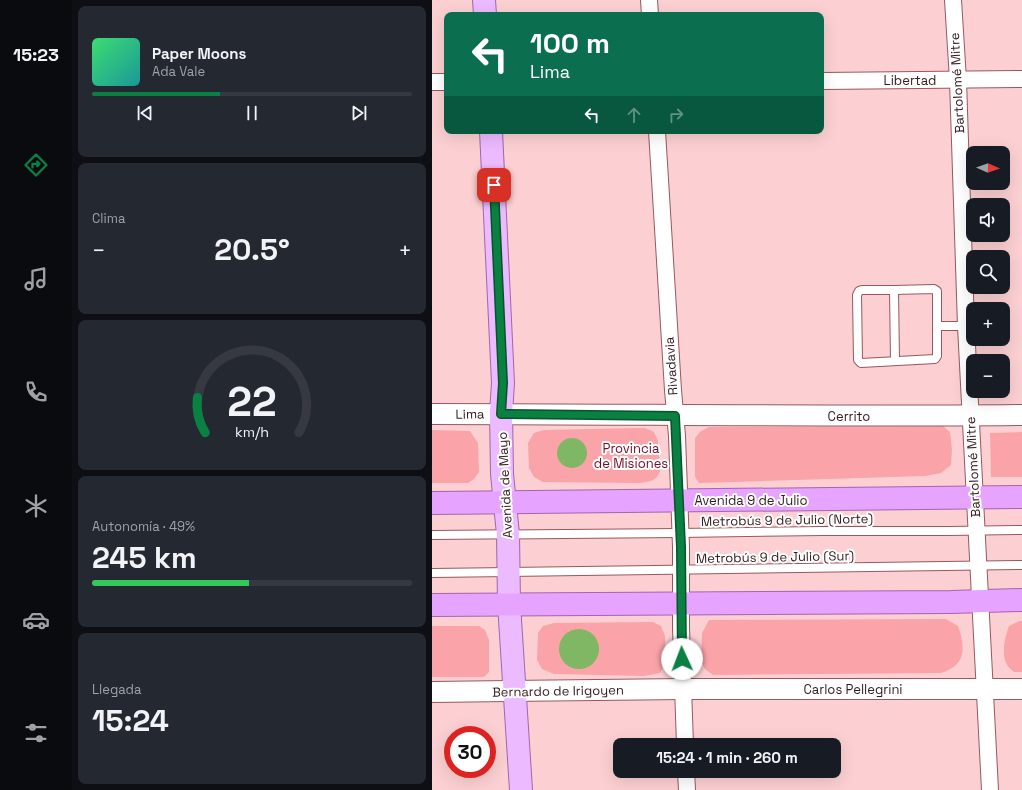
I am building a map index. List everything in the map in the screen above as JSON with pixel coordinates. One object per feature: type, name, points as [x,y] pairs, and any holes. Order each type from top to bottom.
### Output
[{"type":"highway","name":"Avenida 9 de Julio","points":[[432,503],[505,501],[679,501],[1022,497]]},
{"type":"highway","points":[[432,605],[1022,600]]},
{"type":"main road","points":[[484,0],[485,12]]},
{"type":"main road","name":"Avenida de Mayo","points":[[491,134],[503,383],[501,414],[502,474],[508,534],[509,604],[521,790]]},
{"type":"street","points":[[649,0],[650,12]]},
{"type":"street","name":"Bartolomé Mitre","points":[[953,0],[958,80],[966,326]]},
{"type":"street","name":"Libertad","points":[[824,81],[1022,79]]},
{"type":"street","points":[[432,82],[444,82]]},
{"type":"street","name":"Rivadavia","points":[[657,134],[679,501],[685,738]]},
{"type":"street","name":"Bartolomé Mitre","points":[[967,346],[979,565],[982,664],[985,689],[990,790]]},
{"type":"street","name":"Lima","points":[[432,414],[675,416]]},
{"type":"street","name":"Cerrito","points":[[675,416],[1022,415]]},
{"type":"street","name":"Carlos Pellegrini","points":[[684,689],[1022,689]]},
{"type":"street","name":"Bernardo de Irigoyen","points":[[432,692],[684,689]]},
{"type":"street","points":[[686,778],[687,790]]},
{"type":"lane","points":[[934,289],[937,291],[937,356],[935,359],[861,363],[858,360],[857,295],[859,291],[894,290],[934,289]]},
{"type":"lane","points":[[894,290],[895,361]]},
{"type":"lane","points":[[937,326],[966,326]]},
{"type":"lane","name":"Metrobús 9 de Julio (Norte)","points":[[432,535],[823,531],[948,532],[977,530],[1022,530]]},
{"type":"lane","name":"Metrobús 9 de Julio (Sur)","points":[[432,573],[1022,565]]},
{"type":"green space","points":[[943,426],[950,432],[952,449],[951,465],[941,473],[925,476],[699,483],[695,477],[695,438],[701,431],[709,427]]},
{"type":"green space","name":"Provincia de Misiones","points":[[645,428],[654,432],[658,441],[660,472],[656,478],[651,481],[640,483],[543,482],[534,477],[529,468],[528,443],[534,433],[544,430]]},
{"type":"green space","points":[[432,430],[470,431],[478,443],[479,472],[474,479],[468,483],[432,483]]},
{"type":"green space","points":[[1022,432],[1022,477],[991,477],[990,433]]},
{"type":"green space","points":[[946,619],[958,626],[961,634],[963,649],[962,655],[955,666],[940,673],[713,675],[705,669],[701,662],[702,633],[709,620]]},
{"type":"green space","points":[[1022,621],[1022,672],[1014,672],[1005,661],[1004,646],[1009,626]]},
{"type":"green space","points":[[653,622],[661,626],[665,636],[666,663],[660,673],[644,676],[554,674],[542,669],[537,660],[538,633],[543,626],[554,623]]},
{"type":"green space","points":[[432,626],[479,626],[485,630],[489,640],[489,672],[484,677],[432,677]]},
{"type":"shaded area","points":[[572,438],[583,442],[587,453],[583,464],[572,468],[561,464],[557,453],[561,442]]},
{"type":"shaded area","points":[[579,629],[593,635],[599,649],[593,663],[579,669],[565,663],[559,649],[565,635]]},
{"type":"route","points":[[494,185],[503,383],[501,414],[675,416],[681,547],[682,659]]}]
